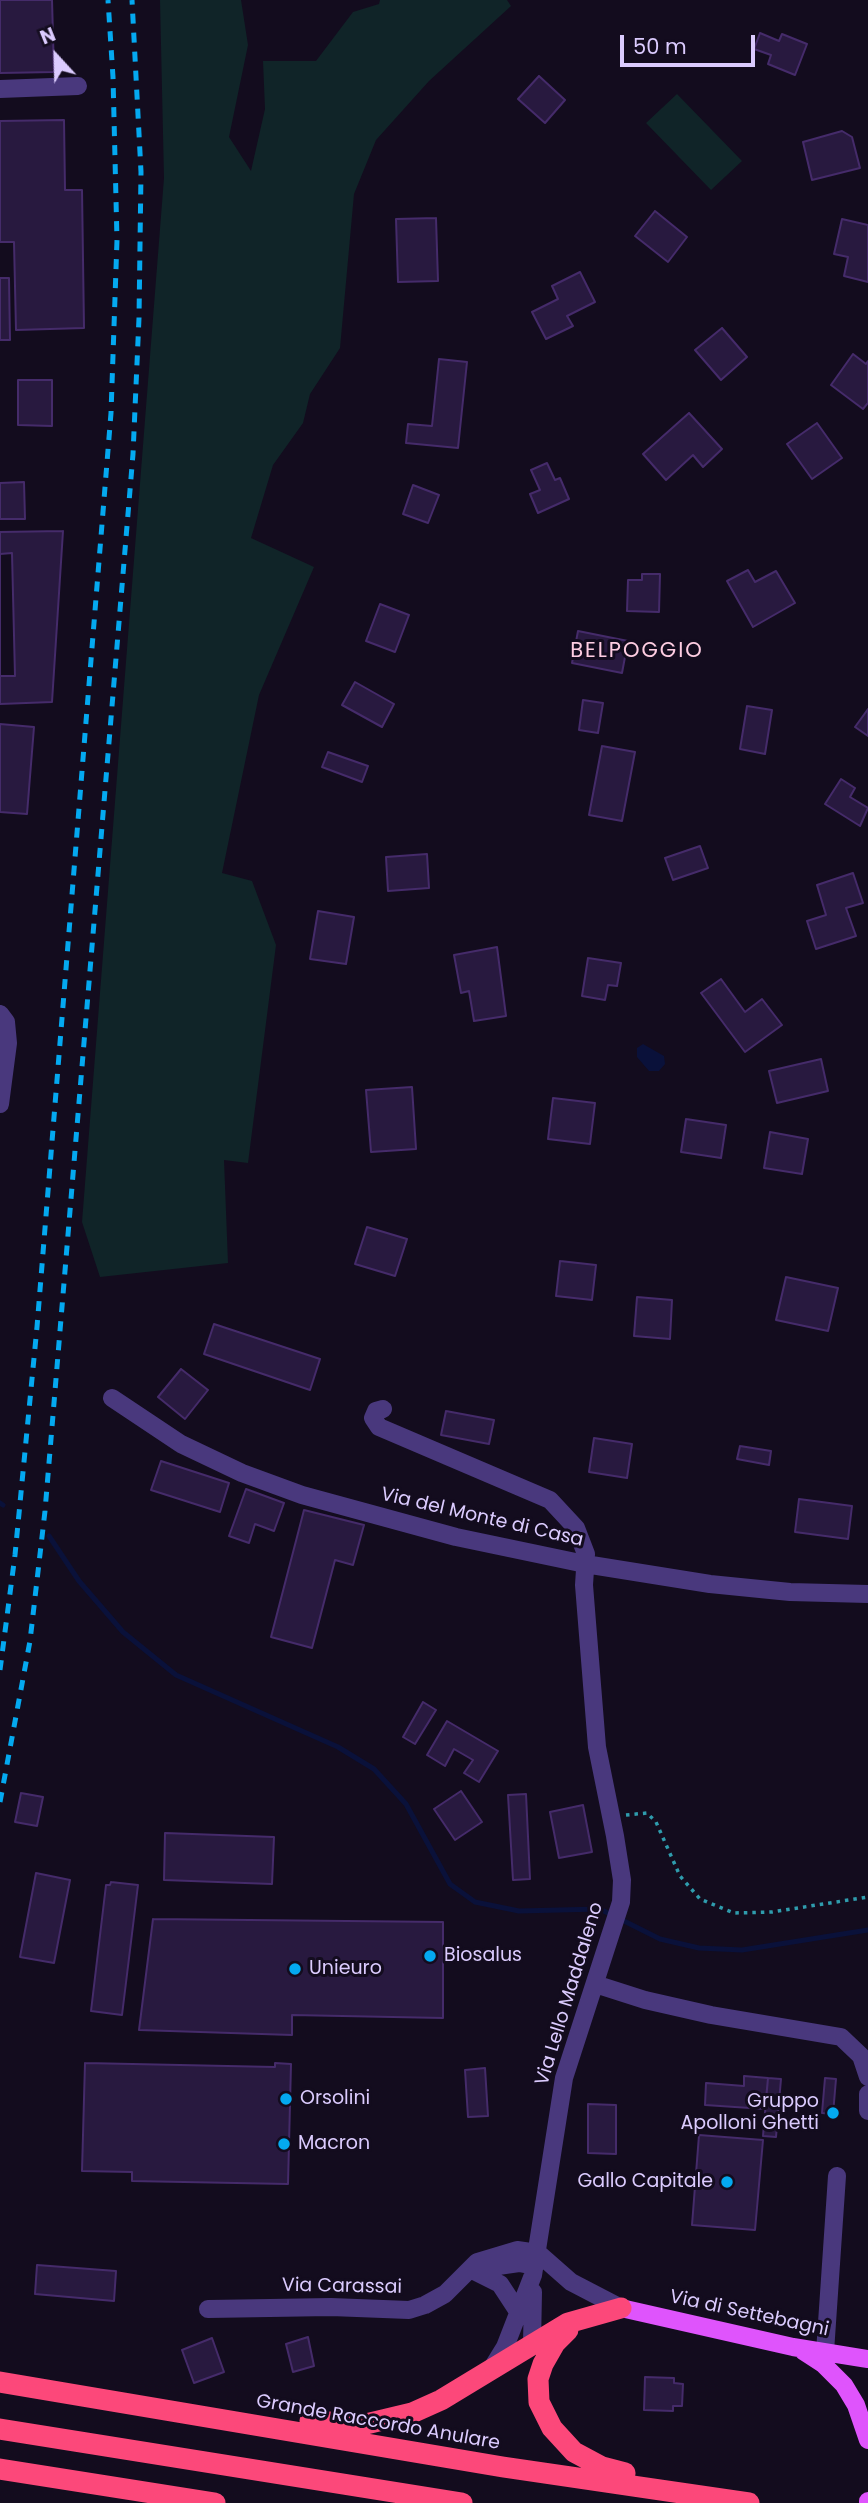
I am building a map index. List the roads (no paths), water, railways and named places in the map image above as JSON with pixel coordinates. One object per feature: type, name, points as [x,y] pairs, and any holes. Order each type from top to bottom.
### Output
[{"type":"highway","points":[[217,2419],[265,2417],[351,2424],[380,2421],[425,2408],[531,2344],[581,2318],[621,2308]]},
{"type":"highway","points":[[537,2391],[541,2370],[550,2350],[581,2318]]},
{"type":"highway","points":[[531,2344],[537,2391],[547,2419],[574,2452],[593,2463],[638,2477],[662,2489]]},
{"type":"highway","name":"Grande Raccordo Anulare","points":[[0,2382],[503,2467],[749,2503]]},
{"type":"highway","points":[[0,2429],[463,2503]]},
{"type":"highway","points":[[0,2469],[215,2503]]},
{"type":"main road","name":"Via di Settebagni","points":[[621,2308],[793,2347],[868,2359]]},
{"type":"main road","points":[[793,2347],[823,2364],[844,2385],[856,2405],[868,2440]]},
{"type":"street","points":[[0,89],[78,86]]},
{"type":"street","points":[[0,1014],[6,1022],[8,1043],[0,1104]]},
{"type":"street","name":"Via del Monte di Casa","points":[[112,1398],[181,1444],[272,1485],[456,1537],[585,1564],[732,1587],[868,1594]]},
{"type":"street","name":"Via Lello Maddaleno","points":[[383,1409],[376,1411],[373,1418],[379,1427],[550,1500],[569,1518],[581,1538],[585,1564],[595,1733],[622,1880],[621,1902],[569,2056],[559,2098],[532,2262]]},
{"type":"street","points":[[595,1984],[645,2000],[710,2015],[841,2037],[861,2056],[868,2077]]},
{"type":"street","points":[[868,2094],[868,2111]]},
{"type":"street","points":[[825,2352],[837,2176]]},
{"type":"street","name":"Via Carassai","points":[[208,2309],[340,2307],[406,2310],[436,2300],[487,2257],[532,2262]]},
{"type":"street","points":[[532,2262],[621,2308]]},
{"type":"street","points":[[492,2368],[519,2314],[532,2262]]},
{"type":"street","points":[[531,2344],[532,2262]]},
{"type":"street","points":[[469,2273],[500,2284],[519,2314]]},
{"type":"street","points":[[868,2348],[868,2359]]},
{"type":"waterway","points":[[49,1536],[79,1581],[123,1632],[176,1675],[338,1747],[374,1769],[406,1804],[450,1884],[475,1902],[519,1911],[600,1909],[660,1939],[699,1948],[742,1950],[868,1930]]},
{"type":"railway","points":[[0,1670],[15,1555],[37,1327],[111,413],[117,240],[113,77],[108,0]]},
{"type":"railway","points":[[0,1802],[30,1641],[45,1511],[133,454],[139,318],[141,172],[132,0]]},
{"type":"place","name":"Biosalus","points":[[430,1956]]},
{"type":"place","name":"Unieuro","points":[[295,1969]]},
{"type":"place","name":"Orsolini","points":[[286,2099]]},
{"type":"place","name":"Gruppo Apolloni Ghetti","points":[[833,2113]]},
{"type":"place","name":"Macron","points":[[284,2144]]},
{"type":"place","name":"Gallo Capitale","points":[[727,2182]]},
{"type":"district","name":"BELPOGGIO","points":[[637,652]]}]
